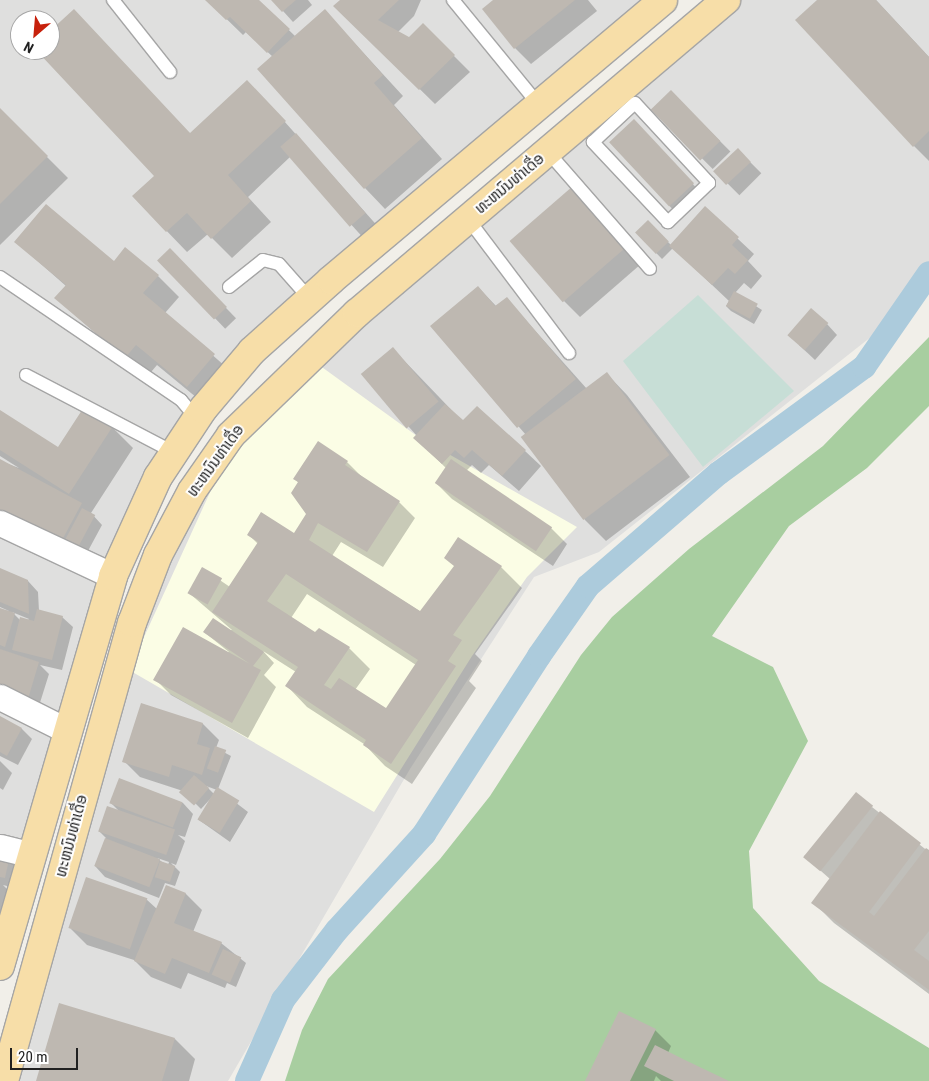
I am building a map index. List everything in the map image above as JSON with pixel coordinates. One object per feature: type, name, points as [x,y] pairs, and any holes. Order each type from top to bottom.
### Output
[{"type":"main road","points":[[0,966],[113,576],[137,518],[196,419],[252,351],[310,299],[664,0]]},
{"type":"main road","name":"ທະຫນົນທ່າເດື່ອ","points":[[4,1081],[114,683],[158,555],[192,492],[230,435],[357,313],[468,219],[570,143],[635,91],[726,0]]},
{"type":"street","points":[[0,523],[113,576]]},
{"type":"street","points":[[0,697],[68,731]]},
{"type":"street","points":[[0,847],[31,855]]},
{"type":"lane","points":[[113,0],[170,72]]},
{"type":"lane","points":[[453,0],[539,105]]},
{"type":"lane","points":[[570,143],[668,222],[709,183],[635,91]]},
{"type":"lane","points":[[570,143],[650,269]]},
{"type":"lane","points":[[468,219],[569,352]]},
{"type":"lane","points":[[229,287],[263,260],[279,264],[310,299]]},
{"type":"lane","points":[[0,278],[181,400],[196,419]]},
{"type":"lane","points":[[26,375],[175,452]]},
{"type":"shaded area","points":[[0,0],[663,0],[331,280],[158,477],[0,966]]},
{"type":"shaded area","points":[[726,0],[929,0],[929,291],[599,552],[534,577],[410,769],[228,1081],[4,1081],[132,623],[231,435]]},
{"type":"shaded area","points":[[698,295],[794,391],[703,467],[623,361]]},
{"type":"shaded area","points":[[319,365],[417,436],[577,527],[527,577],[472,656],[374,812],[129,670],[222,466]]},
{"type":"green space","points":[[929,337],[929,406],[867,468],[789,526],[712,636],[773,667],[808,741],[749,851],[753,908],[819,981],[929,1048],[929,1081],[285,1081],[302,1030],[328,979],[440,859],[490,796],[581,655],[612,617],[689,549],[823,446]]},
{"type":"building","points":[[205,0],[259,0],[290,29],[267,53],[230,17],[226,20]]},
{"type":"building","points":[[271,0],[296,0],[282,12]]},
{"type":"building","points":[[340,0],[399,0],[378,20],[409,37],[423,23],[455,55],[419,90],[333,6]]},
{"type":"building","points":[[493,0],[575,0],[514,49],[482,9]]},
{"type":"building","points":[[817,0],[876,0],[929,57],[929,131],[913,147],[795,20]]},
{"type":"building","points":[[74,9],[190,133],[247,80],[286,121],[228,175],[251,201],[211,239],[187,213],[166,232],[132,196],[154,176],[45,60],[60,60],[60,22]]},
{"type":"building","points":[[325,9],[383,75],[374,83],[422,138],[364,189],[257,69]]},
{"type":"building","points":[[671,90],[720,141],[700,161],[651,109]]},
{"type":"building","points":[[0,108],[48,156],[0,204]]},
{"type":"building","points":[[634,119],[694,183],[669,207],[609,142]]},
{"type":"building","points":[[296,133],[366,213],[350,227],[280,147]]},
{"type":"building","points":[[738,148],[751,162],[726,185],[713,171]]},
{"type":"building","points":[[573,186],[626,247],[563,302],[510,241]]},
{"type":"building","points":[[46,204],[114,261],[125,247],[159,275],[143,293],[215,354],[187,387],[136,345],[125,358],[54,298],[66,285],[14,242]]},
{"type":"building","points":[[705,206],[739,237],[732,245],[748,260],[735,274],[728,268],[712,285],[669,246]]},
{"type":"building","points":[[648,220],[669,242],[656,254],[635,233]]},
{"type":"building","points":[[170,248],[227,307],[214,319],[157,261]]},
{"type":"building","points":[[478,286],[495,306],[507,297],[576,379],[517,428],[430,326]]},
{"type":"building","points":[[734,291],[758,304],[750,319],[726,306]]},
{"type":"building","points":[[811,308],[828,323],[805,350],[787,335]]},
{"type":"building","points":[[393,347],[439,401],[406,428],[361,374]]},
{"type":"building","points":[[607,372],[670,455],[583,520],[521,437]]},
{"type":"building","points":[[445,404],[463,420],[477,406],[526,450],[502,476],[472,450],[464,458],[455,450],[442,464],[413,438]]},
{"type":"building","points":[[84,407],[113,426],[69,494],[0,450],[0,410],[58,447]]},
{"type":"building","points":[[318,441],[348,461],[345,465],[400,501],[367,552],[318,523],[309,540],[420,611],[454,566],[444,558],[458,537],[502,566],[453,635],[462,640],[448,661],[456,666],[391,764],[363,745],[366,740],[285,686],[298,667],[212,612],[258,542],[247,535],[261,512],[294,533],[306,514],[291,493],[298,482],[293,479]],"holes":[[[286,574],[418,660],[386,708],[339,678],[331,689],[324,685],[350,647],[319,628],[315,632],[267,601]]]},
{"type":"building","points":[[0,459],[82,503],[61,542],[0,510]]},
{"type":"building","points":[[451,459],[552,527],[536,551],[435,483]]},
{"type":"building","points":[[82,508],[95,515],[77,549],[64,542]]},
{"type":"building","points":[[202,567],[222,578],[208,604],[187,593]]},
{"type":"building","points":[[0,568],[28,580],[29,614],[0,602]]},
{"type":"building","points":[[0,608],[15,613],[5,647],[0,645]]},
{"type":"building","points":[[37,609],[63,616],[52,660],[12,650],[20,617],[34,621]]},
{"type":"building","points":[[213,618],[264,652],[253,666],[261,670],[232,723],[153,680],[183,627],[250,664],[203,632]]},
{"type":"building","points":[[0,649],[39,662],[28,699],[0,690]]},
{"type":"building","points":[[141,703],[203,723],[197,744],[210,748],[202,775],[172,765],[169,777],[122,762]]},
{"type":"building","points":[[0,716],[22,728],[7,756],[0,752]]},
{"type":"building","points":[[215,746],[226,750],[218,773],[207,769]]},
{"type":"building","points":[[194,775],[209,788],[194,805],[179,792]]},
{"type":"building","points":[[119,778],[182,802],[173,828],[109,803]]},
{"type":"building","points":[[217,787],[239,800],[220,833],[197,820]]},
{"type":"building","points":[[856,792],[873,806],[820,871],[803,857]]},
{"type":"building","points":[[107,806],[175,829],[166,855],[98,832]]},
{"type":"building","points":[[880,811],[921,843],[869,912],[874,916],[926,848],[929,850],[929,931],[914,950],[929,961],[929,990],[811,903]]},
{"type":"building","points":[[105,838],[160,859],[149,887],[94,866]]},
{"type":"building","points":[[0,853],[10,855],[5,878],[0,877]]},
{"type":"building","points":[[160,861],[175,866],[170,882],[155,877]]},
{"type":"building","points":[[86,877],[147,898],[130,949],[68,928]]},
{"type":"building","points":[[166,885],[186,893],[174,923],[222,942],[209,973],[172,958],[165,974],[134,961]]},
{"type":"building","points":[[223,949],[241,957],[230,983],[212,975]]},
{"type":"building","points":[[59,1003],[175,1038],[162,1081],[36,1081]]},
{"type":"building","points":[[619,1011],[656,1029],[630,1081],[585,1081]]},
{"type":"building","points":[[655,1045],[729,1081],[674,1081],[644,1066]]},
{"type":"waterway","points":[[247,1081],[283,1000],[337,930],[424,834],[539,656],[588,586],[719,473],[864,367],[929,273]]}]
